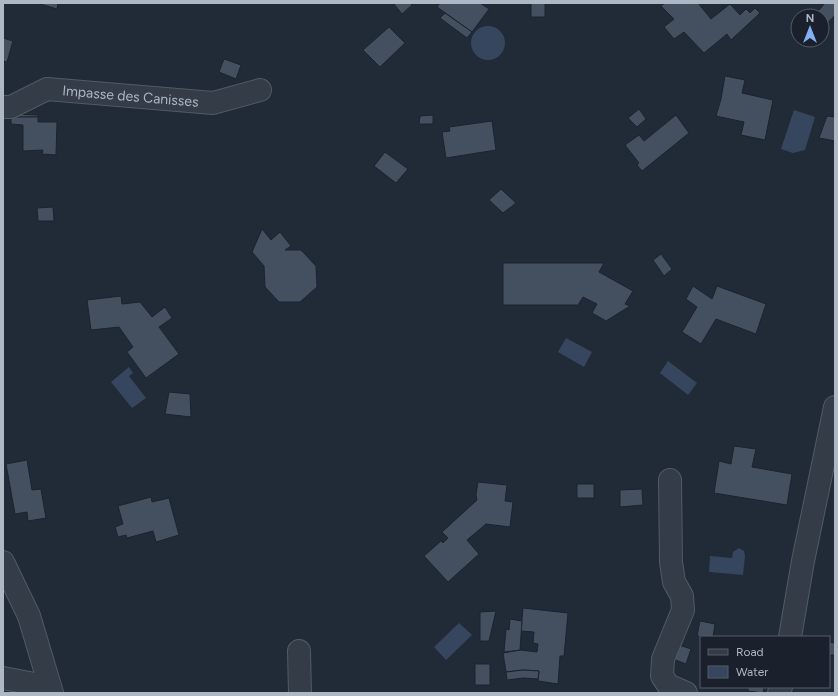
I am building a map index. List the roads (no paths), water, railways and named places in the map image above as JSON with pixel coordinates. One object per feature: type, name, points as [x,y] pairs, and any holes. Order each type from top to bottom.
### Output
[{"type":"street","name":"Impasse des Canisses","points":[[3,106],[11,107],[46,89],[213,103],[260,90]]},
{"type":"street","points":[[790,636],[803,561],[835,407]]},
{"type":"street","points":[[670,480],[671,562],[674,582],[682,596],[683,610],[663,659],[662,676],[668,685],[686,693]]},
{"type":"street","points":[[3,562],[29,616],[51,690]]},
{"type":"street","points":[[299,651],[300,693]]},
{"type":"street","points":[[3,678],[51,690]]},
{"type":"water","points":[[491,26],[498,28],[503,33],[505,43],[503,53],[498,58],[485,60],[478,58],[473,53],[471,40],[473,33],[478,28]]},
{"type":"water","points":[[794,110],[815,117],[805,150],[793,153],[781,149]]},
{"type":"water","points":[[566,338],[592,352],[584,367],[558,352]]},
{"type":"water","points":[[668,361],[697,383],[688,395],[660,373]]},
{"type":"water","points":[[129,367],[133,373],[129,376],[146,398],[132,408],[111,382]]},
{"type":"water","points":[[739,548],[744,551],[745,556],[743,575],[709,572],[710,556],[732,558],[733,552]]},
{"type":"water","points":[[459,623],[472,635],[446,660],[434,647]]}]
